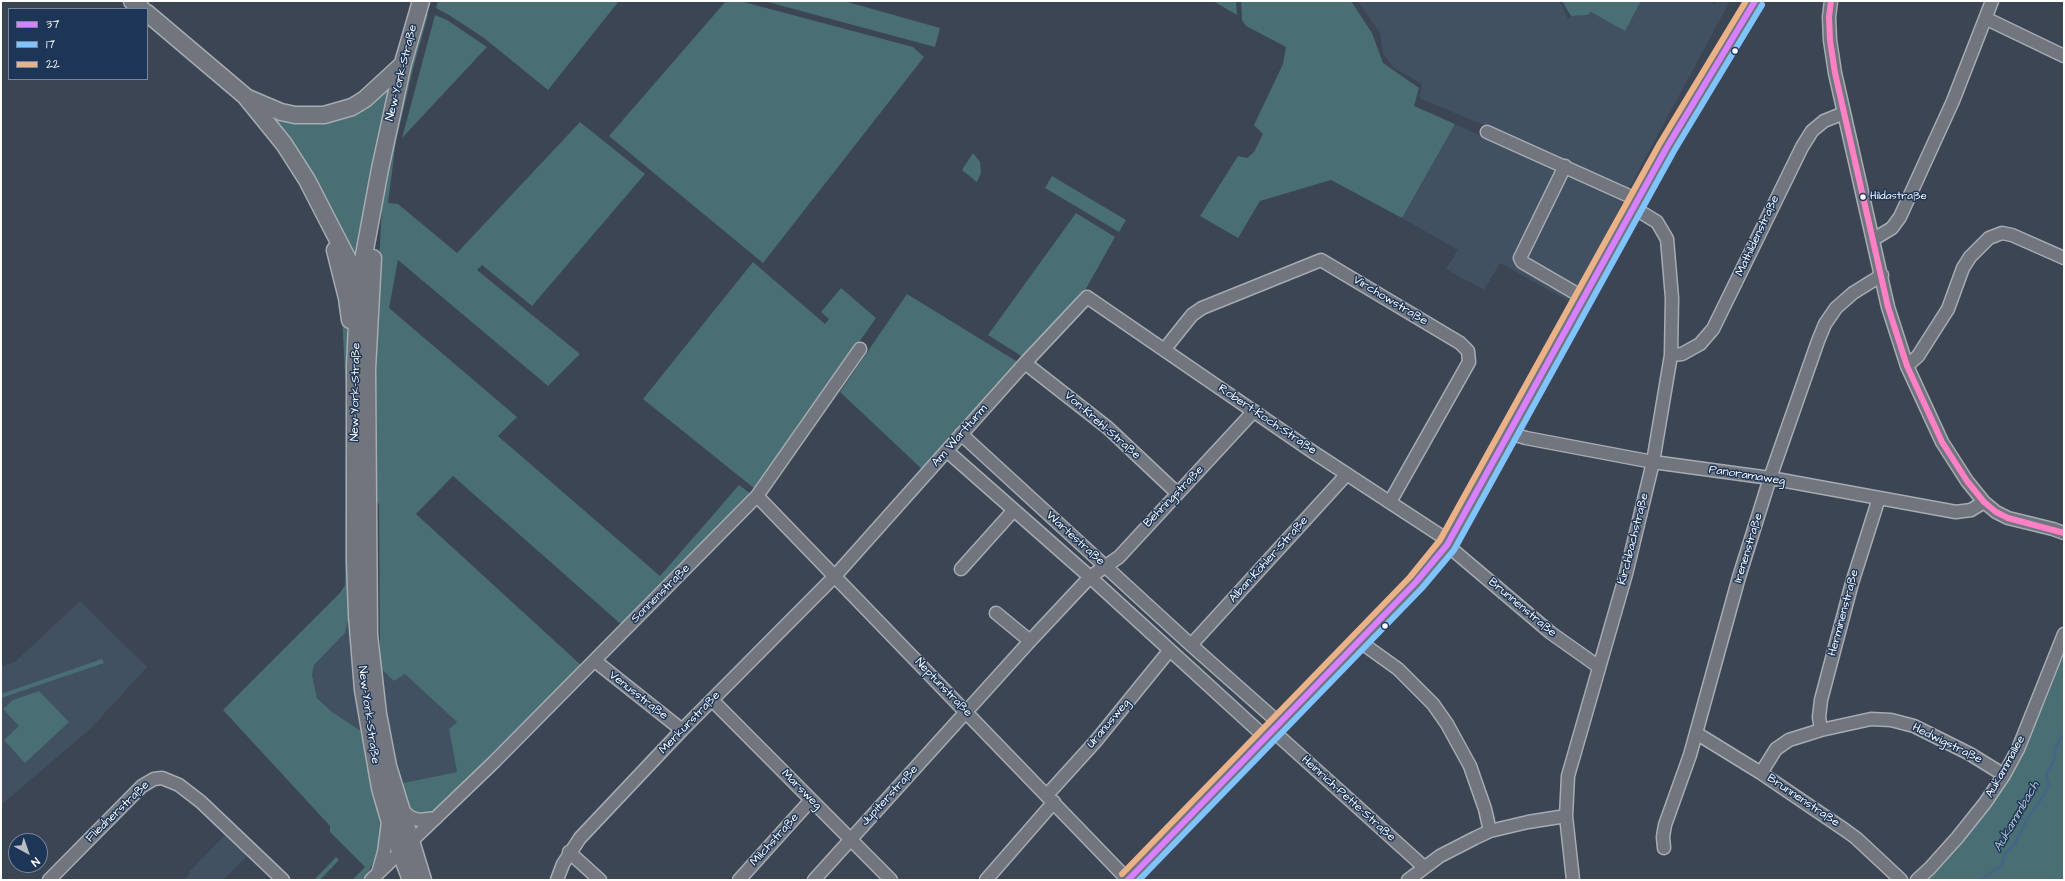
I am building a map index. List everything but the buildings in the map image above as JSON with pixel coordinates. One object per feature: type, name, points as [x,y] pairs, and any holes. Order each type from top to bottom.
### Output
[{"type":"main road","points":[[132,1],[141,8]]},
{"type":"main road","name":"New-York-Straße","points":[[405,847],[389,820],[380,788],[363,690],[357,615],[355,366],[359,282],[380,169],[403,63],[422,1]]},
{"type":"main road","points":[[1128,880],[1430,567],[1448,543],[1636,204],[1667,147],[1701,78],[1743,1]]},
{"type":"main road","points":[[1667,147],[1755,1]]},
{"type":"main road","points":[[148,14],[245,96],[284,144],[307,180],[359,282],[366,298],[369,313]]},
{"type":"main road","points":[[245,96],[281,112],[302,116],[324,115],[352,107],[365,99],[403,63]]},
{"type":"main road","points":[[369,313],[380,169]]},
{"type":"main road","points":[[325,216],[347,298],[355,366]]},
{"type":"main road","name":"New-York-Straße","points":[[369,313],[366,447],[369,635],[381,733],[388,766],[400,808],[405,847]]},
{"type":"main road","points":[[405,847],[411,880]]},
{"type":"main road","points":[[405,847],[423,880]]},
{"type":"street","points":[[1831,1],[1829,17],[1830,40],[1844,113],[1882,274],[1888,308],[1907,366],[1942,442],[1967,481],[1984,502],[1996,512],[2008,518],[2064,533]]},
{"type":"street","points":[[1874,239],[1892,228],[1900,217],[1953,101],[1987,19],[1992,1]]},
{"type":"street","points":[[1987,19],[2064,56]]},
{"type":"street","name":"Mathildenstraße","points":[[1671,355],[1682,354],[1700,344],[1713,329],[1802,146],[1812,131],[1824,121],[1844,113]]},
{"type":"street","name":"Kirchbachstraße","points":[[1487,132],[1565,166],[1636,204],[1657,222],[1667,239],[1672,298],[1671,355],[1653,462],[1626,574],[1568,776],[1566,816],[1573,880]]},
{"type":"street","points":[[1565,166],[1520,258],[1522,262],[1584,298]]},
{"type":"street","points":[[1907,366],[1918,356],[1948,309],[1963,268],[1970,257],[1989,238],[2002,232],[2012,235],[2064,259]]},
{"type":"street","name":"Virchowstraße","points":[[1164,350],[1192,315],[1202,308],[1321,260],[1460,343],[1468,351],[1469,362],[1390,502]]},
{"type":"street","name":"Irenenstraße","points":[[1664,848],[1663,837],[1666,825],[1696,733],[1740,577],[1770,478],[1825,324],[1843,300],[1882,274]]},
{"type":"street","name":"Robert-Koch-Straße","points":[[1087,297],[1390,502],[1448,543]]},
{"type":"street","name":"Am Wartturm","points":[[836,576],[961,434],[1087,297]]},
{"type":"street","name":"Sonnenstraße","points":[[374,877],[595,661],[758,496],[860,349]]},
{"type":"street","name":"Von-Krehl-Straße","points":[[1025,363],[1108,428],[1177,493]]},
{"type":"street","name":"Behringstraße","points":[[1030,641],[1090,577],[1106,567],[1119,556],[1177,493],[1188,484],[1254,411]]},
{"type":"street","name":"Panoramaweg","points":[[1509,433],[1526,438],[1653,462],[1770,478],[1956,512],[1971,510],[1984,502]]},
{"type":"street","name":"Wartestraße","points":[[961,434],[1191,645],[1272,730]]},
{"type":"street","name":"Wartestraße","points":[[947,451],[1013,511],[1090,577],[1169,651],[1272,730]]},
{"type":"street","name":"Alban-Köhler-Straße","points":[[1191,645],[1347,474]]},
{"type":"street","name":"Neptunstraße","points":[[758,496],[1051,798],[1128,880]]},
{"type":"street","name":"Herminenstraße","points":[[1821,730],[1819,717],[1821,700],[1850,590],[1878,498]]},
{"type":"street","points":[[961,569],[1013,511]]},
{"type":"street","name":"Brunnenstraße","points":[[1448,543],[1551,633],[1600,667]]},
{"type":"street","name":"Merkurstraße","points":[[557,880],[569,852],[580,838],[682,730],[836,576]]},
{"type":"street","points":[[996,613],[1030,641]]},
{"type":"street","name":"Aukammallee","points":[[1917,880],[1957,838],[1985,804],[2004,775],[2018,749],[2064,634]]},
{"type":"street","name":"Jupiterstraße","points":[[814,880],[850,838],[1030,641]]},
{"type":"street","points":[[1359,641],[1389,662],[1416,686],[1447,724],[1470,766],[1485,809],[1490,832]]},
{"type":"street","name":"Uranusweg","points":[[986,880],[1169,651]]},
{"type":"street","name":"Venusstraße","points":[[595,661],[682,730]]},
{"type":"street","name":"Marsweg","points":[[712,700],[891,880]]},
{"type":"street","name":"Hedwigstraße","points":[[1761,773],[1776,749],[1796,736],[1871,719],[1891,720],[1914,726],[1932,734],[2004,775]]},
{"type":"street","name":"Heinrich-Pette-Straße","points":[[1272,730],[1424,867]]},
{"type":"street","name":"Brunnenstraße","points":[[1696,733],[1761,773],[1856,838],[1901,880]]},
{"type":"street","name":"Fliednerstraße","points":[[49,880],[142,786],[154,779],[162,778],[179,785],[201,802],[283,880]]},
{"type":"street","name":"Milchstraße","points":[[739,880],[810,800]]},
{"type":"street","points":[[400,808],[410,816],[419,820],[436,818]]},
{"type":"street","points":[[1408,880],[1424,867],[1456,847],[1490,832],[1566,816]]},
{"type":"street","points":[[374,877],[384,852],[389,820]]},
{"type":"street","points":[[569,852],[600,880]]},
{"type":"shaded area","points":[[1357,1],[1558,1],[1562,5],[1568,19],[1571,16],[1587,15],[1591,12],[1625,30],[1641,1],[1708,1],[1715,5],[1717,1],[1730,1],[1633,181],[1572,303],[1500,263],[1484,290],[1446,269],[1458,250],[1402,218],[1455,124],[1554,169],[1560,157],[1419,98],[1422,84],[1393,67],[1383,54],[1380,32]]},
{"type":"shaded area","points":[[80,601],[147,667],[91,728],[1,805],[1,667],[16,661]]},
{"type":"shaded area","points":[[352,605],[364,733],[332,712],[317,697],[312,675],[314,665],[345,633]]},
{"type":"shaded area","points":[[380,668],[394,681],[405,673],[457,722],[449,729],[457,772],[403,783],[394,761]]},
{"type":"shaded area","points":[[227,833],[249,854],[223,880],[184,880],[190,873],[189,872]]},
{"type":"green space","points":[[438,1],[619,1],[548,90],[484,38],[436,8]]},
{"type":"green space","points":[[726,1],[740,1],[913,47],[924,57],[763,263],[609,136]]},
{"type":"green space","points":[[764,1],[844,1],[940,28],[935,47]]},
{"type":"green space","points":[[1213,1],[1236,1],[1237,15]]},
{"type":"green space","points":[[1241,1],[1351,1],[1372,33],[1383,63],[1419,88],[1414,106],[1455,124],[1402,218],[1331,180],[1260,201],[1238,238],[1200,216],[1238,156],[1247,158],[1254,152],[1263,134],[1254,125],[1283,64],[1286,47],[1246,26],[1242,20]]},
{"type":"green space","points":[[1562,1],[1641,1],[1625,31],[1591,12],[1587,15],[1571,16]]},
{"type":"green space","points":[[424,11],[428,15],[413,69],[396,141],[388,203],[398,204],[457,253],[580,122],[645,174],[532,306],[482,265],[477,270],[580,354],[548,386],[398,260],[389,308],[517,417],[498,436],[660,576],[739,485],[751,494],[623,626],[453,476],[416,514],[582,666],[438,808],[425,814],[414,812],[409,807],[403,783],[457,772],[449,729],[457,722],[405,674],[394,681],[380,668],[379,504],[376,502],[374,439],[376,323],[382,204],[398,109]]},
{"type":"green space","points":[[435,15],[447,20],[487,47],[402,138]]},
{"type":"green space","points":[[391,85],[371,173],[358,268],[270,117],[274,115],[303,123],[325,122]]},
{"type":"green space","points":[[973,153],[980,162],[981,173],[977,182],[962,170]]},
{"type":"green space","points":[[1052,176],[1126,220],[1119,232],[1045,188]]},
{"type":"green space","points":[[1076,213],[1115,237],[1083,294],[1026,359],[988,335]]},
{"type":"green space","points":[[753,262],[825,324],[829,319],[821,312],[841,288],[876,318],[755,489],[643,399]]},
{"type":"green space","points":[[907,294],[1021,364],[924,471],[840,392]]},
{"type":"green space","points":[[345,310],[349,348],[352,605],[345,633],[314,665],[312,675],[317,698],[332,712],[364,733],[381,830],[379,850],[369,871],[362,880],[352,880],[365,867],[330,832],[330,826],[223,710],[340,593],[345,585],[346,391],[342,315]]},
{"type":"green space","points":[[2064,655],[2064,880],[1923,880],[1969,832],[2005,786],[2026,747]]},
{"type":"green space","points":[[102,659],[104,663],[1,698],[1,694]]},
{"type":"green space","points":[[39,691],[69,722],[25,763],[4,740],[19,726],[3,709],[13,700]]},
{"type":"green space","points":[[336,857],[339,860],[320,880],[314,880]]},
{"type":"waterway","name":"Aukammbach","points":[[1981,880],[2002,865],[2005,853],[2013,847],[2029,816],[2049,786],[2046,775],[2054,760],[2056,747],[2064,733]]},
{"type":"transit line","name":"22","points":[[1122,874],[1410,577],[1440,540],[1660,143],[1746,1]]},
{"type":"transit line","name":"37","points":[[1128,880],[1416,582],[1447,545],[1667,147],[1755,1]]},
{"type":"transit line","points":[[1831,1],[1829,17],[1830,40],[1835,73],[1888,307],[1907,366],[1942,442],[1967,481],[1984,502],[1996,512],[2008,518],[2064,533]]},
{"type":"transit line","name":"17","points":[[1139,880],[1422,588],[1454,550],[1674,151],[1762,5]]},
{"type":"place","name":"Hildastraße","points":[[1863,197]]}]
